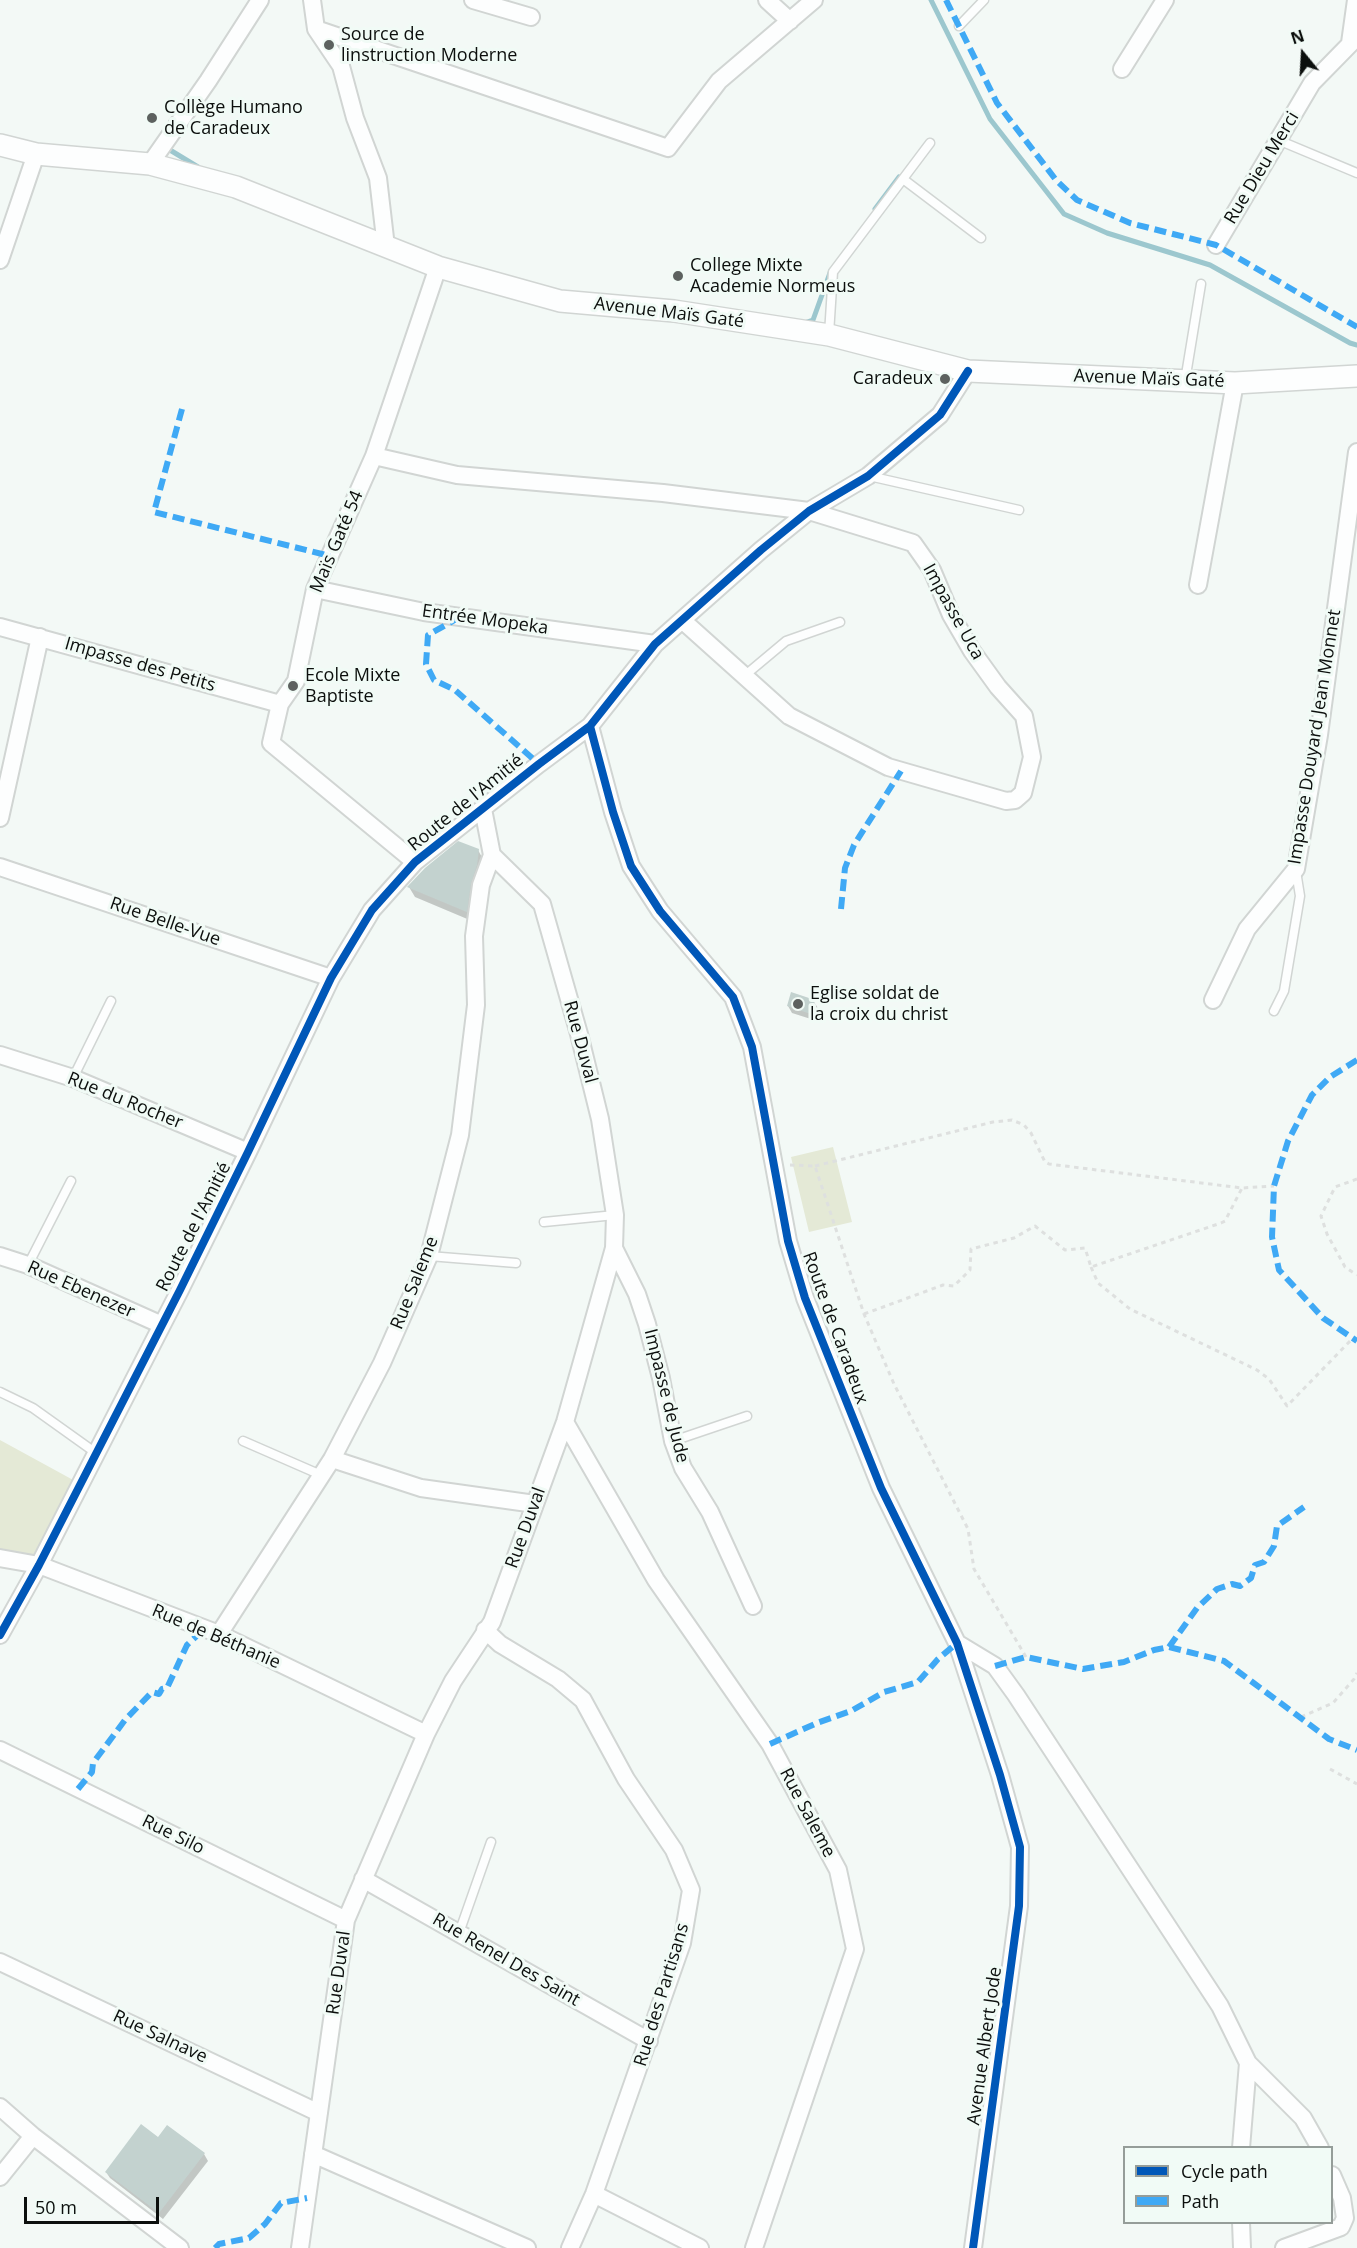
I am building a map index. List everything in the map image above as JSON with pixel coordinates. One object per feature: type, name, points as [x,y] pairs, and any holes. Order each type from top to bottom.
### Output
[{"type":"street","points":[[150,164],[208,81],[258,0]]},
{"type":"street","points":[[312,0],[316,29],[341,66],[355,118],[378,178],[386,247]]},
{"type":"street","points":[[473,0],[531,17]]},
{"type":"street","points":[[767,0],[790,21]]},
{"type":"street","points":[[316,29],[668,148],[719,81],[814,0]]},
{"type":"street","points":[[1122,69],[1165,0]]},
{"type":"street","points":[[1353,40],[1356,0]]},
{"type":"street","name":"Rue Dieu Merci","points":[[1216,246],[1312,83],[1353,40]]},
{"type":"street","name":"Avenue Maïs Gaté","points":[[0,145],[36,154],[150,164],[236,187],[438,267],[560,301],[674,311],[829,335],[968,371],[1235,383],[1357,376]]},
{"type":"street","points":[[0,260],[36,154]]},
{"type":"street","name":"Maïs Gaté 54","points":[[415,862],[271,743],[280,704],[296,681],[315,590],[374,456],[438,267]]},
{"type":"street","name":"Route de l'Amitié","points":[[0,1635],[39,1565],[162,1325],[331,978],[372,910],[415,862],[590,726],[655,644],[682,620],[809,511],[868,476],[940,415],[968,371]]},
{"type":"street","points":[[1198,585],[1235,383]]},
{"type":"street","name":"Impasse Douyard Jean Monnet","points":[[1213,1000],[1247,929],[1296,869],[1319,735],[1357,452]]},
{"type":"street","points":[[374,456],[457,475],[663,493],[809,511]]},
{"type":"street","name":"Impasse Uca","points":[[743,677],[789,716],[888,766],[1006,801],[1015,800],[1023,793],[1032,757],[1024,716],[998,687],[972,651],[951,615],[932,570],[913,543],[809,511]]},
{"type":"street","name":"Entrée Mopeka","points":[[315,590],[424,612],[655,644]]},
{"type":"street","points":[[682,620],[743,677]]},
{"type":"street","name":"Impasse des Petits","points":[[0,627],[280,704]]},
{"type":"street","points":[[0,818],[40,637]]},
{"type":"street","name":"Route de Caradeux","points":[[590,726],[613,812],[631,866],[660,911],[733,997],[752,1047],[788,1241],[813,1320],[881,1488],[957,1643],[1000,1775],[1020,1847]]},
{"type":"street","points":[[483,808],[492,855]]},
{"type":"street","name":"Rue Duval","points":[[300,2248],[346,1920],[426,1734],[453,1681],[492,1622],[565,1422],[614,1248],[615,1215],[600,1119],[542,904],[492,855]]},
{"type":"street","name":"Rue Saleme","points":[[219,1635],[332,1459],[382,1363],[429,1256],[460,1135],[476,1005],[474,936],[481,885],[492,855]]},
{"type":"street","name":"Rue Belle-Vue","points":[[0,867],[331,978]]},
{"type":"street","name":"Rue du Rocher","points":[[0,1055],[73,1078],[248,1152]]},
{"type":"street","name":"Impasse de Jude","points":[[614,1248],[637,1294],[647,1324],[662,1378],[673,1441],[683,1468],[710,1512],[753,1606]]},
{"type":"street","name":"Rue Ebenezer","points":[[0,1256],[28,1265],[162,1325]]},
{"type":"street","name":"Rue Saleme","points":[[565,1422],[657,1580],[770,1744],[838,1869],[855,1949],[754,2248]]},
{"type":"street","points":[[332,1459],[421,1488],[535,1504]]},
{"type":"street","name":"Rue de Béthanie","points":[[0,1558],[39,1565],[219,1635],[426,1734]]},
{"type":"street","name":"Rue des Partisans","points":[[485,1630],[500,1644],[558,1680],[583,1700],[626,1779],[674,1850],[691,1890],[682,1943],[649,2041],[594,2194],[570,2248]]},
{"type":"street","points":[[957,1643],[994,1666],[1016,1695],[1220,2006],[1248,2063],[1303,2118],[1319,2146]]},
{"type":"street","name":"Rue Silo","points":[[0,1750],[346,1920]]},
{"type":"street","name":"Avenue Albert Jode","points":[[973,2248],[1015,1941],[1019,1906],[1020,1847]]},
{"type":"street","name":"Rue Renel Des Saint","points":[[363,1879],[649,2041]]},
{"type":"street","name":"Rue Salnave","points":[[0,1962],[319,2112]]},
{"type":"street","points":[[1241,2146],[1248,2063]]},
{"type":"street","points":[[0,2107],[33,2136],[180,2248]]},
{"type":"street","points":[[0,2177],[33,2136]]},
{"type":"street","points":[[314,2154],[527,2248]]},
{"type":"street","points":[[1284,2248],[1341,2227],[1345,2218],[1342,2198],[1333,2177]]},
{"type":"street","points":[[594,2194],[700,2248]]},
{"type":"street","points":[[1241,2224],[1242,2248]]},
{"type":"lane","points":[[959,26],[984,0]]},
{"type":"lane","points":[[1278,140],[1357,173]]},
{"type":"lane","points":[[829,335],[833,272],[930,143]]},
{"type":"lane","points":[[903,179],[981,238]]},
{"type":"lane","points":[[1185,381],[1200,284]]},
{"type":"lane","points":[[868,476],[1019,510]]},
{"type":"lane","points":[[743,677],[786,641],[840,622]]},
{"type":"lane","points":[[1274,1011],[1284,991],[1300,896],[1296,869]]},
{"type":"lane","points":[[73,1078],[111,1001]]},
{"type":"lane","points":[[28,1265],[71,1181]]},
{"type":"lane","points":[[544,1222],[615,1215]]},
{"type":"lane","points":[[429,1256],[516,1263]]},
{"type":"lane","points":[[0,1392],[33,1408],[96,1453]]},
{"type":"lane","points":[[673,1441],[747,1416]]},
{"type":"lane","points":[[243,1441],[321,1474]]},
{"type":"lane","points":[[459,1933],[490,1842]]},
{"type":"path","points":[[773,1164],[816,1166],[993,1122],[1012,1120],[1024,1125],[1031,1133],[1045,1162],[1049,1164],[1242,1188],[1274,1186]]},
{"type":"path","points":[[816,1166],[864,1314],[894,1384],[968,1529],[974,1569],[1026,1657]]},
{"type":"path","points":[[1357,1179],[1335,1187],[1321,1216],[1346,1266],[1357,1275]]},
{"type":"path","points":[[1091,1267],[1225,1221],[1242,1188]]},
{"type":"path","points":[[864,1314],[943,1285],[954,1286],[970,1270],[971,1249],[1014,1238],[1035,1226],[1065,1250],[1085,1248],[1098,1283],[1130,1309],[1257,1370],[1269,1379],[1287,1406],[1353,1338]]},
{"type":"path","points":[[1301,1718],[1333,1703],[1357,1673]]},
{"type":"path","points":[[1330,1769],[1357,1784]]},
{"type":"green space","points":[[833,1147],[852,1222],[809,1232],[791,1157]]},
{"type":"green space","points":[[0,1440],[75,1481],[31,1559],[0,1552]]},
{"type":"building","points":[[458,841],[479,849],[467,912],[407,887],[425,868]]},
{"type":"building","points":[[791,992],[815,1000],[811,1014],[787,1006]]},
{"type":"building","points":[[141,2124],[158,2137],[167,2125],[205,2153],[159,2213],[105,2172]]},
{"type":"waterway","points":[[931,0],[990,119],[1064,214],[1107,233],[1210,265],[1357,345]]},
{"type":"waterway","points":[[165,147],[198,167]]},
{"type":"waterway","points":[[875,209],[899,177]]},
{"type":"waterway","points":[[804,323],[813,320],[831,270]]},
{"type":"marked path","points":[[946,0],[997,103],[1056,180],[1077,200],[1130,223],[1216,245],[1357,327]]},
{"type":"marked path","points":[[182,409],[154,512],[330,556]]},
{"type":"marked path","points":[[460,617],[428,635],[426,664],[434,680],[455,690],[539,764]]},
{"type":"marked path","points":[[841,909],[845,868],[854,845],[901,771]]},
{"type":"marked path","points":[[1357,1060],[1330,1077],[1312,1095],[1288,1141],[1274,1186],[1272,1237],[1279,1270],[1323,1318],[1357,1341]]},
{"type":"marked path","points":[[1169,1647],[1197,1608],[1217,1589],[1232,1584],[1240,1586],[1251,1578],[1255,1565],[1264,1562],[1274,1546],[1277,1526],[1304,1507]]},
{"type":"marked path","points":[[78,1789],[92,1772],[93,1763],[125,1720],[152,1692],[159,1694],[162,1689],[167,1688],[187,1645],[204,1629]]},
{"type":"marked path","points":[[770,1744],[851,1711],[884,1692],[918,1682],[938,1659],[957,1643]]},
{"type":"marked path","points":[[995,1666],[1026,1657],[1083,1669],[1124,1662],[1154,1650],[1169,1647],[1224,1661],[1329,1739],[1357,1750]]},
{"type":"marked path","points":[[215,2248],[219,2244],[249,2238],[265,2224],[281,2203],[307,2198]]},
{"type":"cycle path","points":[[0,1635],[39,1565],[180,1290],[331,978],[372,910],[415,862],[590,726],[655,644],[761,550],[809,511],[868,476],[940,415],[968,371]]},
{"type":"cycle path","points":[[590,726],[613,812],[631,866],[660,911],[733,997],[752,1047],[788,1241],[805,1298],[881,1488],[957,1643],[1000,1775],[1020,1847],[1019,1906],[973,2248]]},
{"type":"place","name":"Source de linstruction Moderne","points":[[329,45]]},
{"type":"place","name":"Collège Humano de Caradeux","points":[[152,118]]},
{"type":"place","name":"College Mixte Academie Normeus","points":[[678,276]]},
{"type":"place","name":"Caradeux","points":[[945,379]]},
{"type":"place","name":"Ecole Mixte Baptiste","points":[[293,686]]},
{"type":"place","name":"Eglise soldat de la croix du christ","points":[[798,1004]]}]
